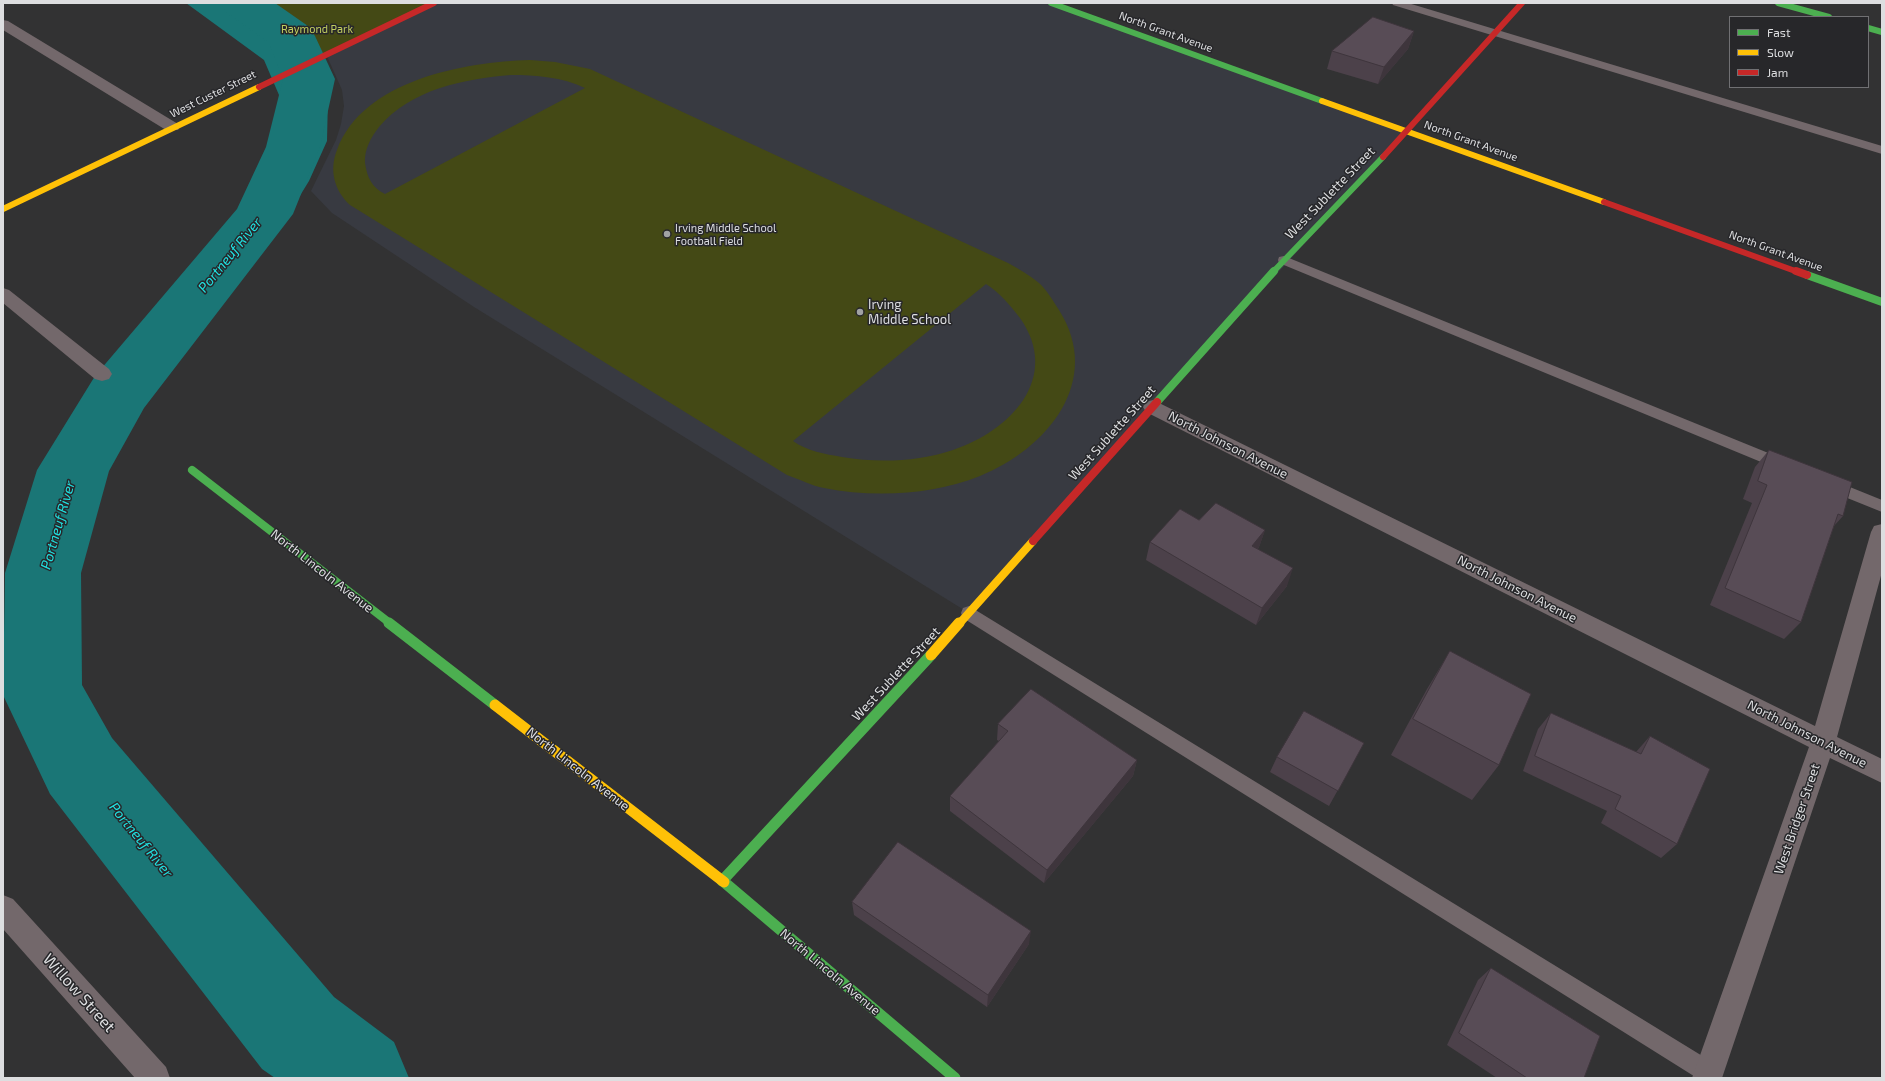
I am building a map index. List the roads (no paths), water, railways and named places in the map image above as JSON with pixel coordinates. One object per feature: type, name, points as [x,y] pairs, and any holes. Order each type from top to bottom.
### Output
[{"type":"street","name":"West Custer Street","points":[[3,208],[347,43],[434,3]]},
{"type":"street","name":"North Grant Avenue","points":[[1052,3],[1882,302]]},
{"type":"street","name":"West Sublette Street","points":[[722,881],[969,613],[1284,260],[1407,131],[1522,3]]},
{"type":"street","points":[[1778,3],[1825,16]]},
{"type":"street","points":[[3,24],[172,127]]},
{"type":"street","points":[[1869,28],[1882,32]]},
{"type":"street","points":[[3,294],[102,374]]},
{"type":"street","name":"North Johnson Avenue","points":[[1153,407],[1882,772]]},
{"type":"street","name":"North Lincoln Avenue","points":[[192,470],[722,881],[955,1078]]},
{"type":"street","name":"West Bridger Street","points":[[1708,1075],[1823,742],[1882,532]]},
{"type":"street","name":"Willow Street","points":[[3,908],[155,1078]]},
{"type":"lane","points":[[1397,3],[1493,34],[1882,150]]},
{"type":"lane","points":[[1284,260],[1793,470]]},
{"type":"lane","points":[[1816,479],[1882,506]]},
{"type":"lane","points":[[969,613],[1708,1075]]},
{"type":"water","points":[[186,3],[247,3],[303,45],[328,97],[327,141],[309,181],[288,215],[243,208],[271,160],[285,109],[264,60]]},
{"type":"waterway","name":"Portneuf River","points":[[244,3],[291,36],[309,79],[293,147],[264,214],[119,393],[73,470],[43,573],[41,688],[81,766],[298,1033],[358,1078]]},
{"type":"place","name":"Irving Middle School Football Field","points":[[667,234]]},
{"type":"place","name":"Irving Middle School","points":[[860,312]]},
{"type":"park label","name":"Raymond Park","points":[[317,29]]}]
